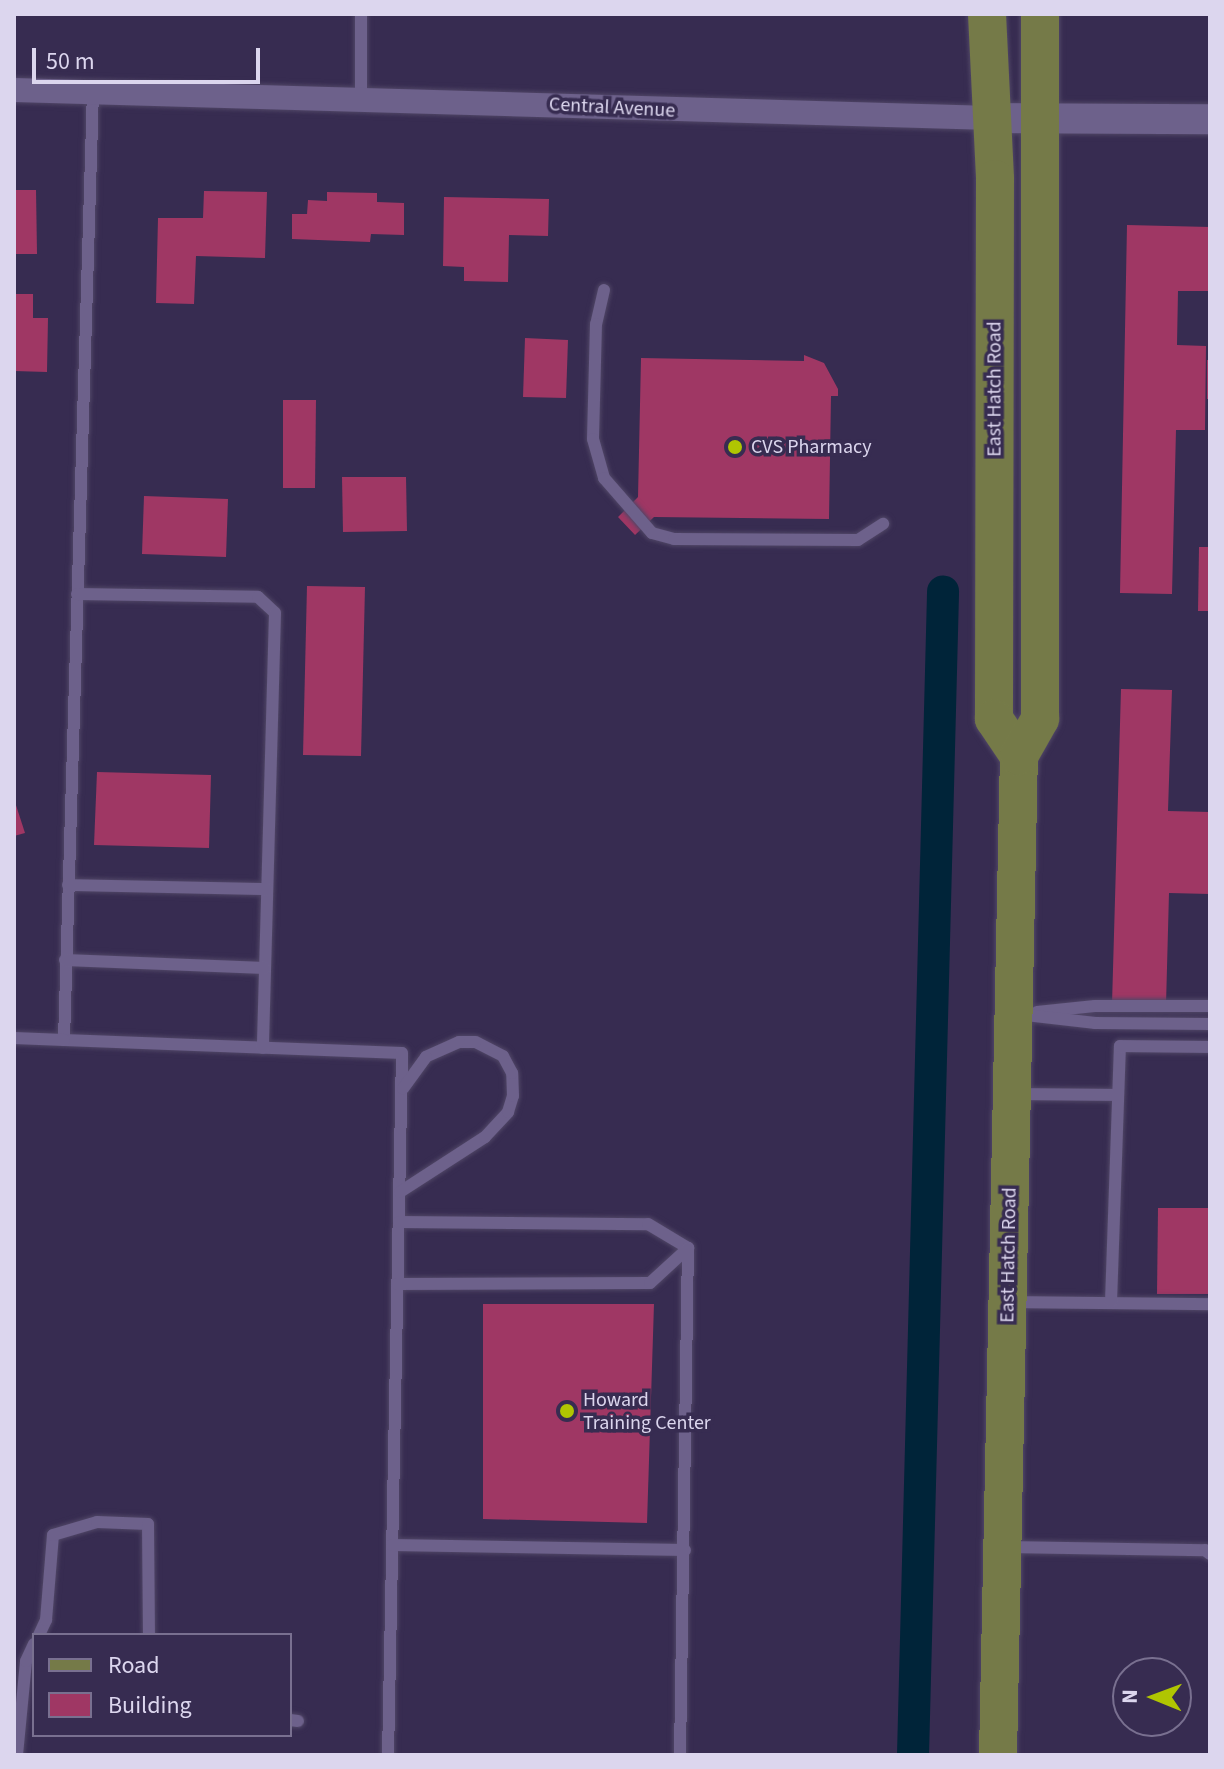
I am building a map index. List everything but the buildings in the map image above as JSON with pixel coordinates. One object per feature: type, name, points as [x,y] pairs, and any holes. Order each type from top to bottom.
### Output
[{"type":"main road","name":"East Hatch Road","points":[[987,14],[992,118],[994,719],[1019,756]]},
{"type":"main road","name":"East Hatch Road","points":[[998,1755],[1019,756],[1040,719],[1040,14]]},
{"type":"street","name":"Central Avenue","points":[[14,90],[992,118],[1210,119]]},
{"type":"lane","points":[[361,14],[361,99]]},
{"type":"lane","points":[[64,1040],[93,91]]},
{"type":"lane","points":[[604,290],[596,324],[593,439],[604,478],[652,533],[674,539],[858,540],[883,524]]},
{"type":"lane","points":[[77,594],[258,597],[270,604],[275,613],[263,1048]]},
{"type":"lane","points":[[68,885],[267,889]]},
{"type":"lane","points":[[65,960],[265,968]]},
{"type":"lane","points":[[1014,1014],[1095,1006],[1210,1006]]},
{"type":"lane","points":[[1014,1014],[1095,1023],[1210,1024]]},
{"type":"lane","points":[[14,1038],[402,1053],[388,1755]]},
{"type":"lane","points":[[400,1192],[501,1121],[513,1096],[512,1073],[490,1047],[459,1042],[426,1057],[401,1092]]},
{"type":"lane","points":[[1111,1302],[1120,1046],[1210,1047]]},
{"type":"lane","points":[[1012,1094],[1118,1095]]},
{"type":"lane","points":[[399,1222],[648,1224],[688,1248]]},
{"type":"lane","points":[[397,1284],[650,1283],[688,1248]]},
{"type":"lane","points":[[680,1755],[688,1248]]},
{"type":"lane","points":[[1008,1301],[1210,1304]]},
{"type":"lane","points":[[40,1633],[46,1620],[53,1535],[97,1522],[148,1524],[149,1633]]},
{"type":"lane","points":[[392,1545],[685,1550]]},
{"type":"lane","points":[[1003,1547],[1205,1550],[1210,1554]]},
{"type":"lane","points":[[17,1755],[30,1661]]},
{"type":"waterway","points":[[913,1755],[943,591]]},
{"type":"place","name":"CVS Pharmacy","points":[[735,447]]},
{"type":"place","name":"Howard Training Center","points":[[567,1411]]}]
